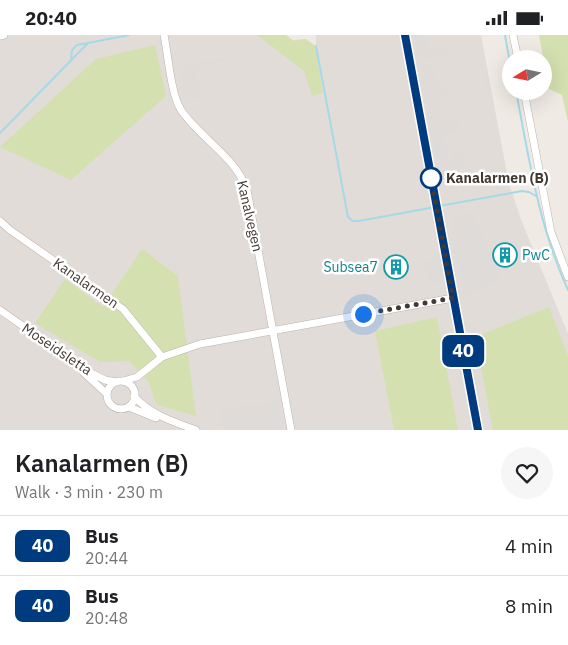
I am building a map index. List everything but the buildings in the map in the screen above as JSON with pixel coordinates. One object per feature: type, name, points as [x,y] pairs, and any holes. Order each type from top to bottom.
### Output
[{"type":"street","name":"Kanalvegen","points":[[164,35],[176,97],[180,108],[194,126],[233,164],[244,181],[273,330]]},
{"type":"street","points":[[405,35],[478,430]]},
{"type":"street","points":[[513,35],[516,50]]},
{"type":"street","points":[[526,100],[551,232],[568,277]]},
{"type":"street","name":"Kanalarmen","points":[[0,221],[123,309],[162,357]]},
{"type":"street","points":[[142,373],[138,378],[134,401],[128,407],[121,409],[114,407],[108,401],[107,394],[110,386],[119,381],[137,377],[142,373],[162,357],[200,344],[453,298]]},
{"type":"street","name":"Moseidsletta","points":[[0,310],[89,372],[105,380],[119,381]]},
{"type":"street","name":"Moseidsletta","points":[[0,315],[87,375],[107,394]]},
{"type":"street","points":[[273,330],[291,430]]},
{"type":"street","points":[[119,381],[130,384],[139,402],[156,414],[196,430]]},
{"type":"street","points":[[128,407],[183,430]]},
{"type":"shaded area","points":[[0,35],[285,35],[292,40],[306,39],[316,46],[316,35],[481,35],[509,184],[522,222],[568,334],[568,430],[0,430]]},
{"type":"shaded area","points":[[414,35],[426,35],[429,51],[447,48],[448,55],[423,59],[418,56]]},
{"type":"shaded area","points":[[225,57],[226,61],[196,67],[202,100],[191,102],[190,98],[186,99],[180,71],[185,70],[184,65]]},
{"type":"shaded area","points":[[432,64],[436,83],[444,82],[447,96],[440,97],[439,93],[437,94],[442,121],[458,118],[461,132],[444,135],[448,159],[452,159],[451,152],[462,150],[465,167],[454,169],[453,165],[451,165],[452,172],[439,174],[428,117],[433,116],[433,114],[428,115],[421,78],[424,77],[422,65]]},
{"type":"shaded area","points":[[472,213],[502,280],[463,296],[450,218]]},
{"type":"shaded area","points":[[439,257],[443,281],[428,283],[424,263],[428,262],[428,259]]},
{"type":"shaded area","points":[[278,401],[283,430],[223,430],[219,409]]},
{"type":"green space","points":[[257,35],[286,35],[294,41],[305,39],[315,46],[323,93],[312,96],[304,71]]},
{"type":"green space","points":[[539,35],[568,35],[568,122],[562,95],[552,90],[552,50],[542,50]]},
{"type":"green space","points":[[155,45],[166,96],[71,180],[0,147],[96,59]]},
{"type":"green space","points":[[142,249],[178,276],[196,416],[157,405],[148,381],[129,361],[100,362],[35,323],[65,279],[103,307]]},
{"type":"green space","points":[[549,307],[568,356],[568,430],[493,430],[475,337]]},
{"type":"green space","points":[[437,317],[458,430],[394,430],[375,331]]},
{"type":"waterway","points":[[0,133],[88,43],[129,35]]},
{"type":"waterway","points":[[505,35],[508,50]]},
{"type":"waterway","points":[[71,61],[72,50],[77,45],[88,43]]},
{"type":"waterway","points":[[316,46],[348,217],[353,221],[359,221],[435,207]]},
{"type":"waterway","points":[[518,100],[542,217],[549,242],[568,290]]},
{"type":"waterway","points":[[439,206],[522,191],[536,196]]},
{"type":"bus line","name":"40","points":[[405,35],[478,430]]},
{"type":"place","name":"Kanalarmen (B)","points":[[431,178]]},
{"type":"place","name":"PwC","points":[[505,255]]},
{"type":"place","name":"Subsea7","points":[[396,267]]},
{"type":"route","points":[[363,314],[453,298],[431,178]]}]
